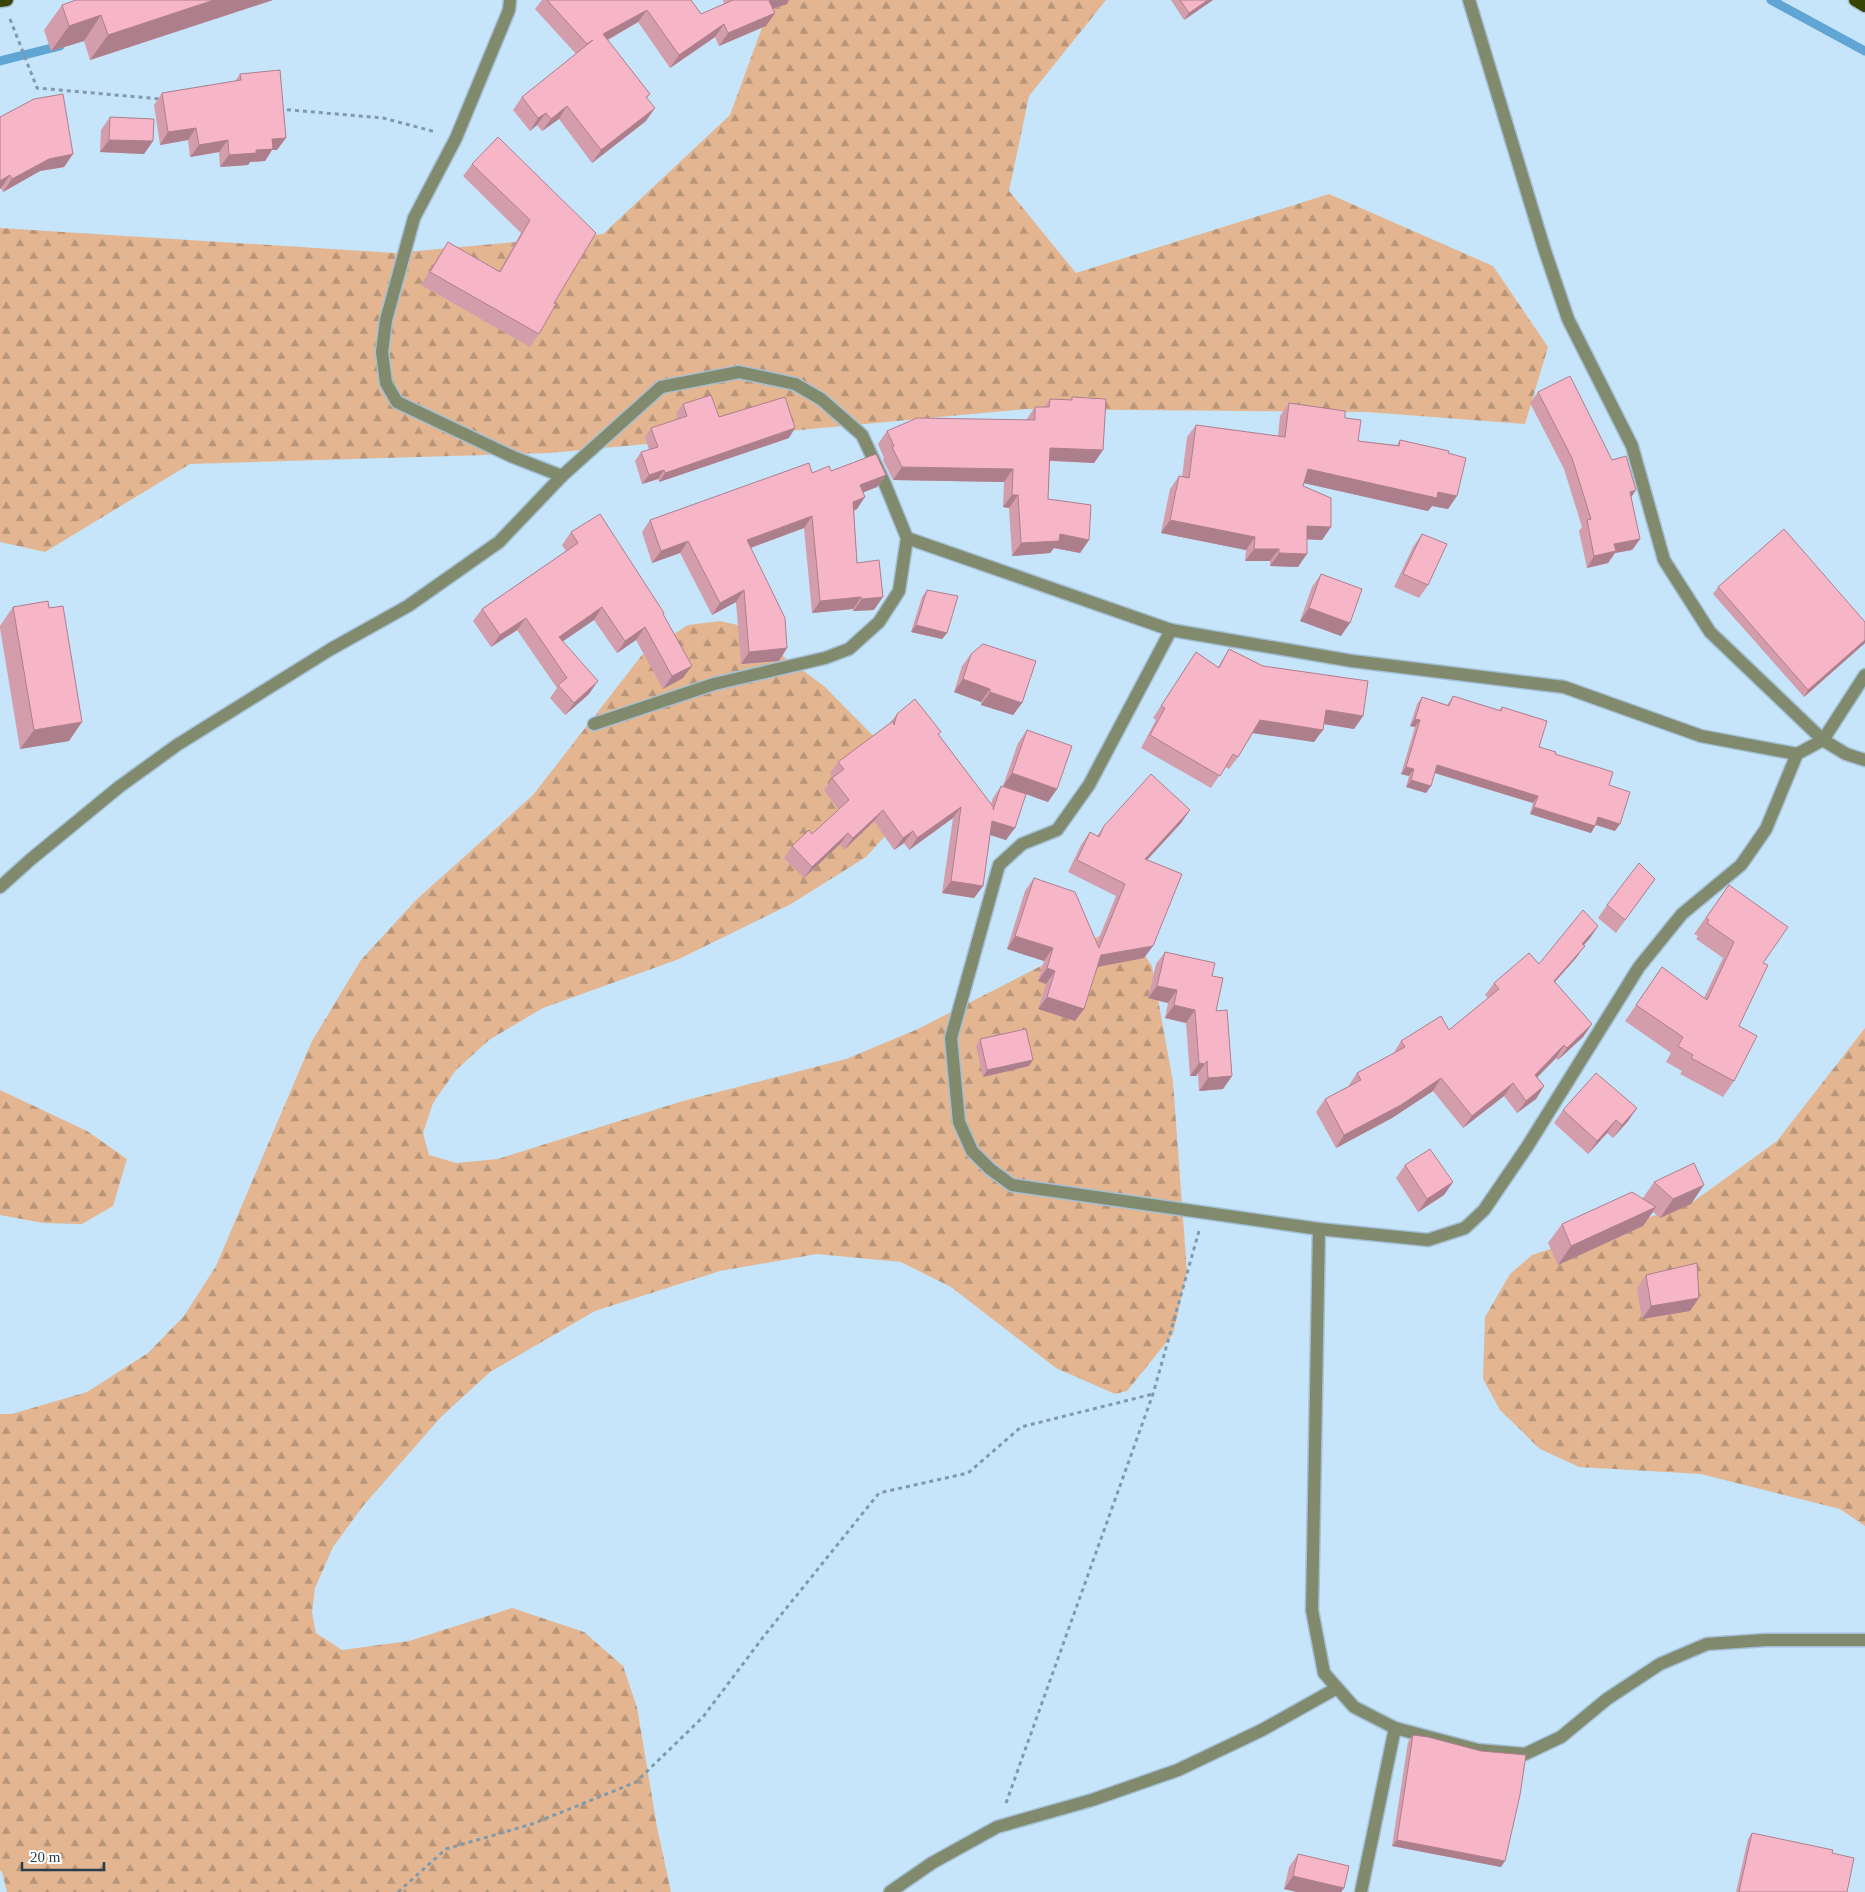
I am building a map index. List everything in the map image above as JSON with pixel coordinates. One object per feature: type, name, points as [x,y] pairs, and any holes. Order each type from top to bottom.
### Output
[{"type":"main road","points":[[1855,0],[1865,6]]},
{"type":"street","points":[[510,0],[509,10],[456,138],[414,218],[386,320],[382,352],[386,383],[396,402],[513,458],[562,476]]},
{"type":"street","points":[[1469,0],[1544,248],[1568,319],[1632,446],[1664,560],[1710,632],[1823,740],[1846,754],[1865,760]]},
{"type":"street","points":[[0,887],[118,787],[177,745],[331,649],[408,606],[499,542],[562,476],[661,387],[739,372],[795,384],[821,399],[862,435],[907,538],[900,591],[879,622],[849,649],[825,658],[714,684],[594,724]]},
{"type":"street","points":[[907,538],[1170,630],[1352,662],[1564,687],[1701,736],[1798,754]]},
{"type":"street","points":[[1170,630],[1089,785],[1057,830],[1022,844],[999,865],[950,1038],[959,1122],[972,1151],[990,1170],[1012,1185],[1204,1214],[1320,1229],[1428,1240],[1465,1228],[1484,1210],[1527,1147],[1639,967],[1682,914],[1741,865],[1766,829],[1798,754],[1823,740],[1865,675]]},
{"type":"street","points":[[1320,1229],[1312,1610],[1324,1674],[1354,1707],[1395,1728],[1478,1750],[1525,1754],[1562,1737],[1607,1699],[1660,1664],[1707,1644],[1766,1640],[1865,1640]]},
{"type":"street","points":[[890,1892],[932,1863],[997,1827],[1092,1800],[1178,1770],[1262,1730],[1338,1688]]},
{"type":"street","points":[[1361,1892],[1395,1728]]},
{"type":"path","points":[[4,1],[37,88],[166,99]]},
{"type":"path","points":[[274,109],[383,118],[456,138]]},
{"type":"path","points":[[997,1827],[1154,1394],[1204,1214]]},
{"type":"path","points":[[398,1892],[446,1849],[532,1824],[636,1782],[703,1717],[764,1636],[879,1493],[968,1473],[1022,1427],[1154,1394]]},
{"type":"green space","points":[[772,0],[1106,0],[1029,96],[1009,191],[1076,273],[1329,194],[1493,266],[1548,347],[1525,424],[1367,412],[1027,409],[549,453],[190,464],[45,552],[0,542],[0,228],[395,253],[603,234],[730,115]]},
{"type":"green space","points":[[720,621],[742,626],[824,686],[895,758],[905,814],[866,857],[791,904],[679,959],[543,1008],[489,1040],[456,1070],[433,1103],[423,1133],[429,1155],[456,1163],[498,1159],[683,1101],[846,1059],[918,1029],[1105,933],[1131,934],[1152,966],[1173,1082],[1187,1272],[1173,1334],[1127,1391],[1115,1394],[1056,1368],[951,1287],[901,1262],[817,1254],[720,1271],[595,1311],[490,1372],[441,1417],[363,1506],[333,1547],[315,1588],[312,1613],[316,1633],[342,1650],[409,1641],[512,1608],[584,1632],[623,1666],[637,1707],[657,1827],[671,1892],[7,1892],[0,1870],[0,1414],[12,1414],[87,1392],[148,1353],[184,1316],[216,1266],[312,1041],[361,960],[416,900],[533,795],[642,655],[688,625]]},
{"type":"green space","points":[[1865,1028],[1865,1526],[1840,1509],[1701,1474],[1579,1467],[1540,1449],[1500,1410],[1483,1379],[1485,1317],[1510,1274],[1532,1255],[1690,1204],[1777,1141]]},
{"type":"green space","points":[[0,1090],[87,1131],[127,1159],[113,1206],[82,1224],[43,1223],[0,1215]]},
{"type":"building","points":[[76,0],[214,0],[108,35],[101,15],[69,26],[62,5]]},
{"type":"building","points":[[547,0],[691,0],[701,14],[733,0],[772,0],[769,1],[775,13],[728,33],[724,24],[679,55],[647,10],[603,34],[650,94],[646,97],[655,108],[601,150],[567,106],[551,119],[546,113],[538,118],[522,97],[593,40],[587,44]]},
{"type":"building","points":[[1180,0],[1208,0],[1189,13]]},
{"type":"building","points":[[280,70],[286,138],[272,139],[273,149],[256,150],[256,153],[229,155],[228,140],[199,145],[196,128],[168,132],[162,93],[241,80],[240,74]]},
{"type":"building","points":[[63,94],[73,154],[49,159],[12,179],[10,175],[0,181],[0,117],[34,99]]},
{"type":"building","points":[[110,117],[154,119],[153,141],[109,140]]},
{"type":"building","points":[[498,137],[596,233],[554,303],[556,304],[539,334],[430,272],[448,242],[500,272],[530,220],[472,164]]},
{"type":"building","points":[[1570,376],[1612,460],[1626,456],[1636,490],[1630,492],[1640,539],[1614,544],[1616,551],[1594,556],[1587,520],[1591,519],[1572,458],[1538,392]]},
{"type":"building","points":[[711,395],[719,417],[785,397],[795,428],[665,473],[664,470],[649,475],[641,452],[658,447],[651,428],[687,416],[683,404]]},
{"type":"building","points":[[1072,397],[1106,399],[1103,450],[1050,448],[1048,499],[1091,505],[1089,540],[1060,534],[1059,541],[1021,543],[1018,495],[1012,495],[1013,469],[902,467],[892,447],[894,446],[887,431],[917,418],[1035,420],[1035,407],[1049,407],[1050,399],[1072,400]]},
{"type":"building","points":[[1289,403],[1345,411],[1345,418],[1361,420],[1358,441],[1399,446],[1400,440],[1449,451],[1448,453],[1466,458],[1457,496],[1438,492],[1437,498],[1308,469],[1303,486],[1331,498],[1331,527],[1307,526],[1307,554],[1279,553],[1279,549],[1254,549],[1255,537],[1170,520],[1179,476],[1189,478],[1196,425],[1285,437]]},
{"type":"building","points":[[876,454],[886,475],[860,485],[865,497],[853,502],[857,563],[879,560],[883,597],[820,601],[812,516],[747,540],[785,618],[787,648],[749,652],[744,590],[720,603],[688,541],[661,551],[650,520],[809,463],[812,473],[829,466],[831,471]]},
{"type":"building","points":[[600,514],[664,613],[692,666],[672,676],[645,627],[625,641],[602,607],[559,637],[598,681],[574,703],[558,685],[567,678],[526,618],[500,635],[482,609],[578,543],[571,532]]},
{"type":"building","points":[[1784,529],[1865,622],[1865,640],[1808,690],[1718,587]]},
{"type":"building","points":[[1422,534],[1447,544],[1428,585],[1403,574]]},
{"type":"building","points":[[1321,574],[1362,589],[1350,623],[1309,608]]},
{"type":"building","points":[[927,590],[958,596],[947,633],[916,625]]},
{"type":"building","points":[[48,601],[49,608],[63,606],[82,722],[34,730],[13,607]]},
{"type":"building","points":[[983,644],[1036,661],[1022,703],[990,692],[990,689],[963,679],[971,654]]},
{"type":"building","points":[[1229,649],[1263,666],[1368,681],[1363,716],[1326,710],[1323,730],[1260,720],[1238,757],[1233,754],[1220,776],[1150,735],[1165,708],[1161,706],[1196,652],[1219,668]]},
{"type":"building","points":[[1453,696],[1501,711],[1502,707],[1547,721],[1539,747],[1556,752],[1555,754],[1613,772],[1609,785],[1630,792],[1620,824],[1598,817],[1595,826],[1534,807],[1538,796],[1437,765],[1431,786],[1411,780],[1414,769],[1406,767],[1420,720],[1415,719],[1422,697],[1449,706]]},
{"type":"building","points":[[915,699],[941,732],[938,734],[994,808],[1001,786],[1026,794],[1015,828],[992,821],[983,886],[951,881],[961,807],[917,838],[913,831],[903,838],[883,810],[853,838],[848,833],[812,867],[792,846],[809,830],[812,834],[849,800],[832,778],[844,769],[838,762],[893,721],[894,725],[897,714]]},
{"type":"building","points":[[1027,730],[1072,746],[1057,789],[1012,773]]},
{"type":"building","points":[[1151,774],[1190,810],[1145,859],[1182,874],[1153,946],[1101,955],[1084,1009],[1047,997],[1055,971],[1047,968],[1053,948],[1015,936],[1034,878],[1075,892],[1099,948],[1125,884],[1077,860],[1090,832],[1099,837],[1104,826]]},
{"type":"building","points":[[1639,863],[1655,879],[1625,920],[1607,905]]},
{"type":"building","points":[[1729,885],[1788,927],[1763,963],[1768,965],[1739,1026],[1757,1036],[1734,1081],[1691,1058],[1693,1055],[1678,1046],[1683,1037],[1636,1005],[1662,967],[1707,1000],[1734,942],[1707,923],[1709,920],[1706,918]]},
{"type":"building","points":[[1583,910],[1598,926],[1582,944],[1585,946],[1554,981],[1592,1024],[1567,1048],[1564,1045],[1535,1075],[1544,1086],[1526,1101],[1513,1083],[1472,1116],[1441,1078],[1401,1105],[1344,1135],[1325,1099],[1361,1080],[1357,1073],[1405,1047],[1401,1041],[1441,1016],[1449,1030],[1499,989],[1494,983],[1529,953],[1539,964]]},
{"type":"building","points":[[1165,952],[1215,963],[1212,976],[1223,978],[1216,1011],[1227,1010],[1232,1076],[1208,1078],[1207,1061],[1205,1064],[1199,1063],[1195,1010],[1174,1005],[1177,990],[1157,986]]},
{"type":"building","points":[[1026,1029],[1033,1060],[987,1070],[980,1039]]},
{"type":"building","points":[[1596,1073],[1637,1108],[1622,1125],[1616,1120],[1597,1141],[1563,1110]]},
{"type":"building","points":[[1430,1149],[1453,1182],[1427,1199],[1405,1165]]},
{"type":"building","points":[[1694,1163],[1704,1185],[1673,1199],[1654,1182]]},
{"type":"building","points":[[1632,1192],[1656,1207],[1571,1246],[1562,1224]]},
{"type":"building","points":[[1697,1263],[1699,1298],[1651,1306],[1646,1275]]},
{"type":"building","points":[[1413,1735],[1481,1751],[1526,1755],[1520,1795],[1505,1861],[1397,1840]]},
{"type":"building","points":[[1752,1833],[1833,1850],[1832,1853],[1854,1858],[1847,1892],[1739,1892]]},
{"type":"building","points":[[1298,1854],[1349,1866],[1344,1888],[1293,1876]]},
{"type":"waterway","points":[[1771,0],[1865,51]]},
{"type":"waterway","points":[[0,61],[60,46]]}]
